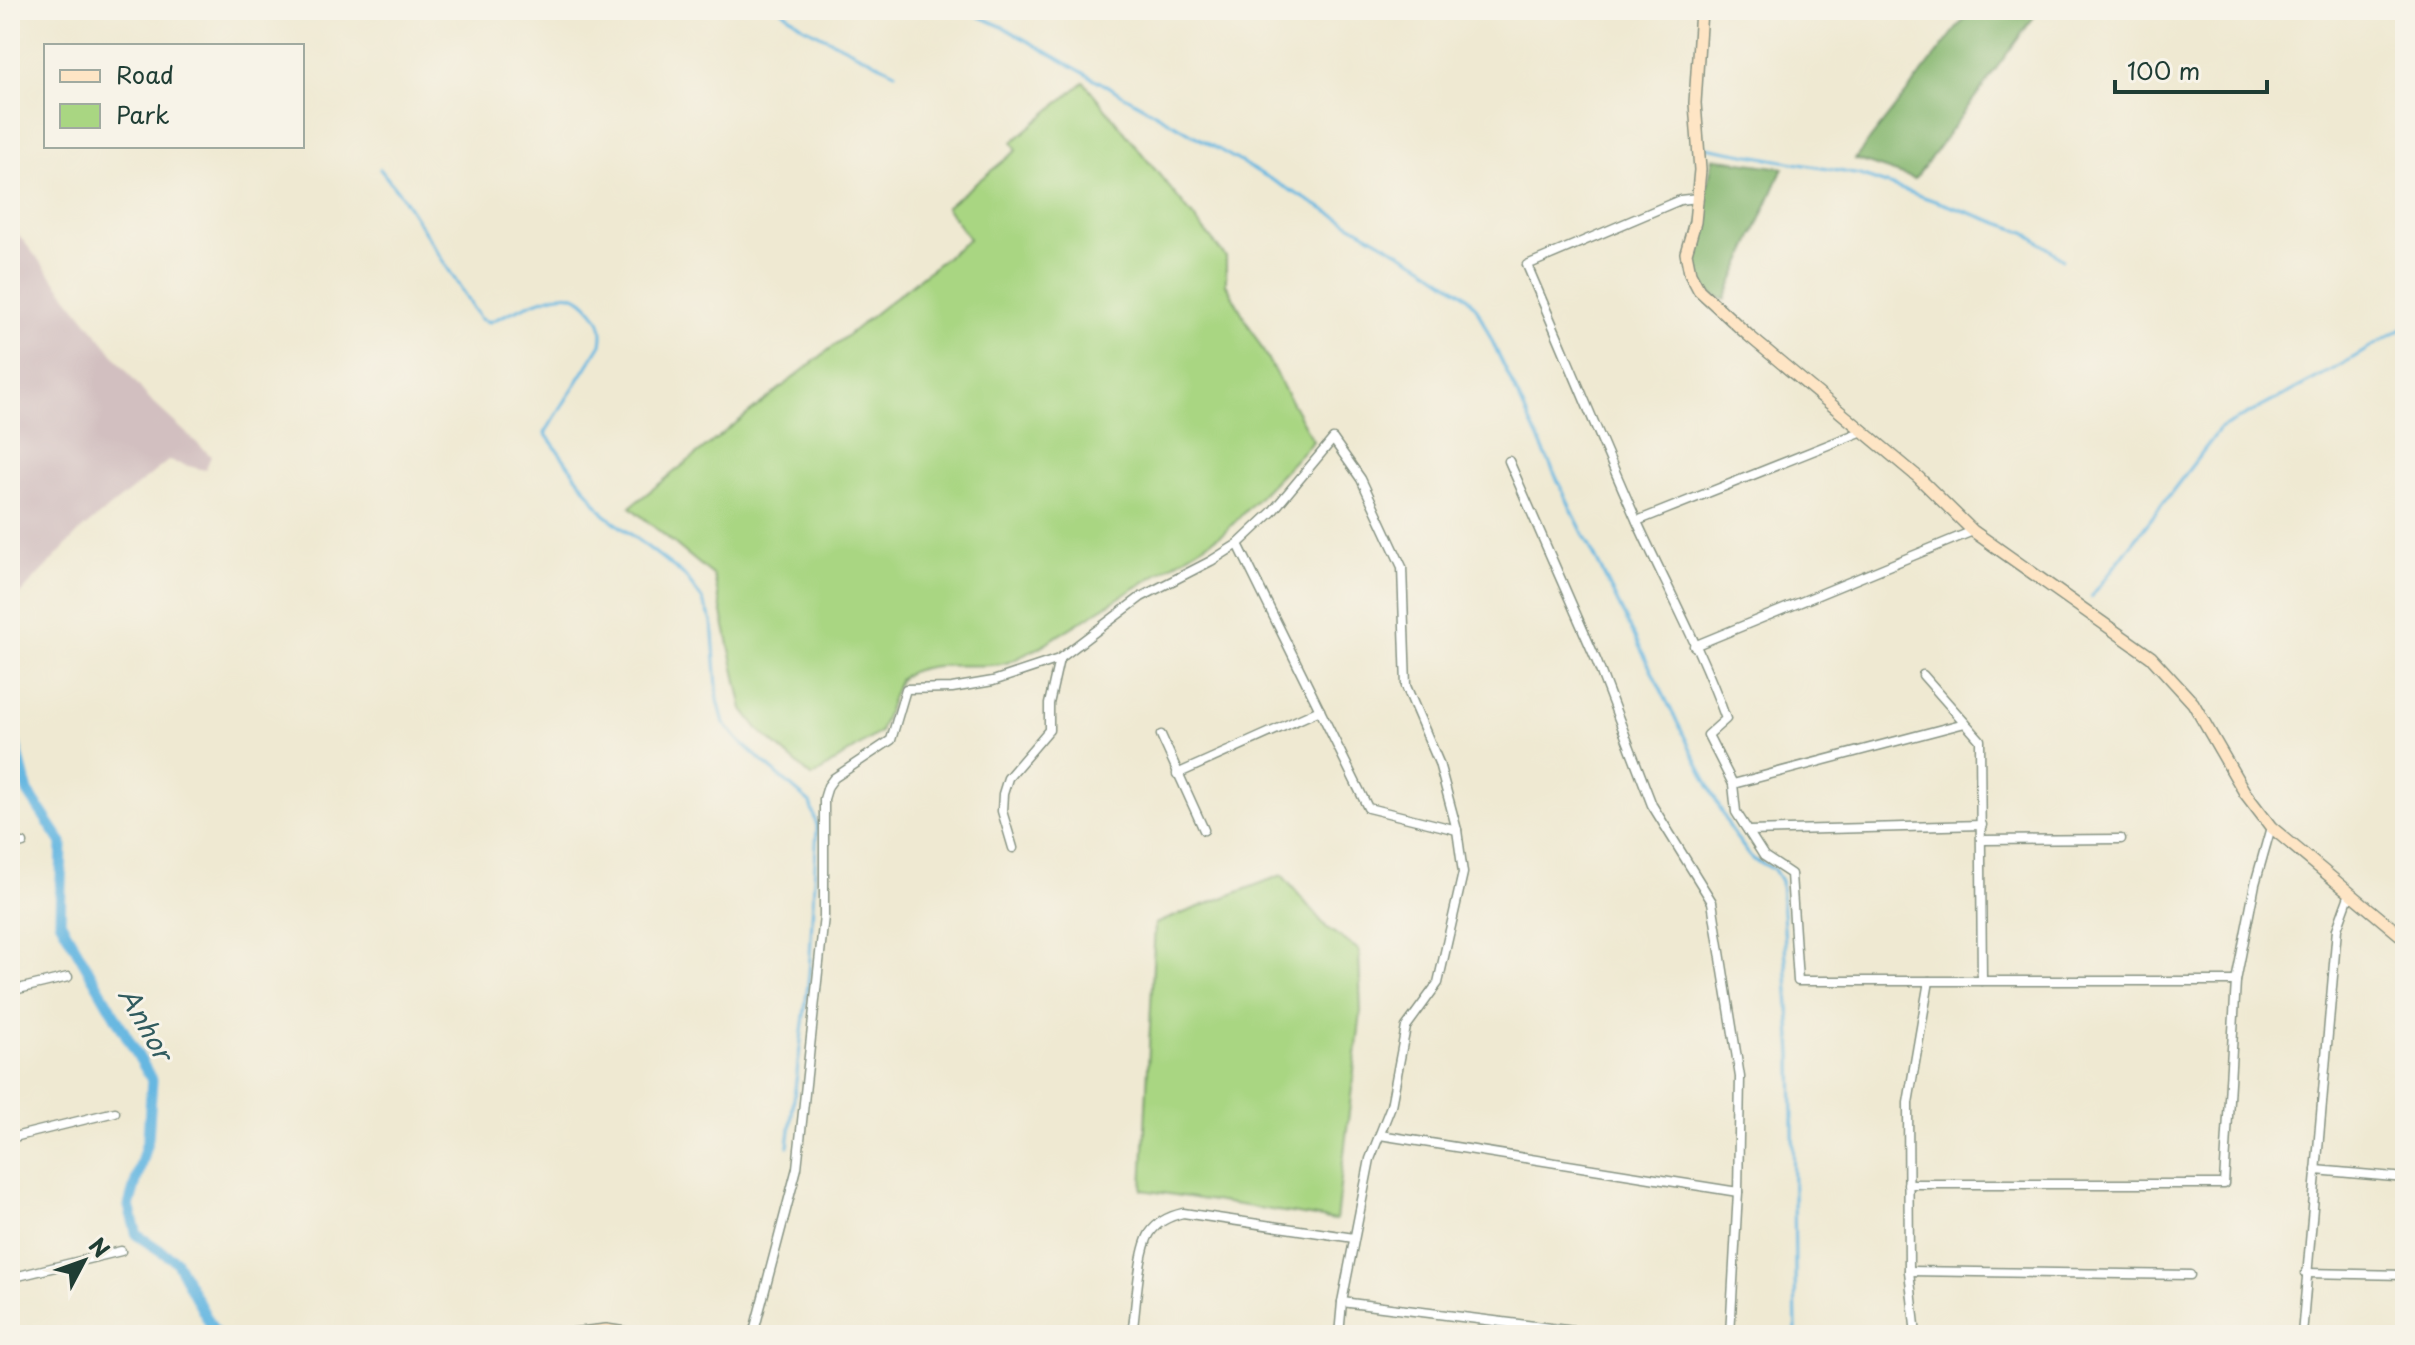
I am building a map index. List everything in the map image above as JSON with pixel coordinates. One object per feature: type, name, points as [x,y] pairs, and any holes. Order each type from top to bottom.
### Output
[{"type":"street","points":[[1701,10],[1695,103],[1700,170],[1698,198],[1686,253],[1690,273],[1699,290],[1748,335],[1918,477],[1973,531],[2134,643],[2166,672],[2193,703],[2245,793],[2271,827],[2405,939]]},
{"type":"street","points":[[1698,198],[1680,200],[1527,265],[1637,521],[1694,646],[1708,668],[1726,719],[1708,735],[1733,784],[1736,812],[1764,856],[1791,874],[1798,981],[2236,981]]},
{"type":"street","points":[[1637,521],[1863,431]]},
{"type":"street","points":[[753,1335],[797,1168],[824,916],[823,812],[828,786],[842,771],[891,740],[906,689],[952,688],[993,681],[1059,659],[1141,597],[1238,544],[1272,512],[1333,439],[1361,479],[1402,567],[1406,686],[1439,763],[1462,858],[1461,889],[1438,983],[1406,1027],[1391,1106],[1370,1159],[1342,1302],[1339,1335]]},
{"type":"street","points":[[1509,461],[1597,662],[1652,805],[1712,902],[1740,1077],[1738,1192],[1730,1335]]},
{"type":"street","points":[[1694,646],[1973,531]]},
{"type":"street","points":[[1238,544],[1368,808],[1457,830]]},
{"type":"street","points":[[1013,848],[1002,811],[1003,794],[1008,778],[1049,730],[1049,704],[1059,659]]},
{"type":"street","points":[[1923,675],[1980,740],[1982,981]]},
{"type":"street","points":[[1177,774],[1320,710]]},
{"type":"street","points":[[1733,784],[1965,723]]},
{"type":"street","points":[[1161,735],[1204,830]]},
{"type":"street","points":[[1749,831],[1982,825]]},
{"type":"street","points":[[1908,1184],[2224,1184],[2236,981],[2255,884],[2271,827]]},
{"type":"street","points":[[1982,840],[2121,839]]},
{"type":"street","points":[[10,846],[23,843]]},
{"type":"street","points":[[2302,1335],[2337,929],[2350,893]]},
{"type":"street","points":[[10,991],[68,977]]},
{"type":"street","points":[[1916,1335],[1909,1271],[1908,1103],[1929,981]]},
{"type":"street","points":[[10,1138],[115,1112]]},
{"type":"street","points":[[1380,1135],[1738,1192]]},
{"type":"street","points":[[2316,1170],[2405,1178]]},
{"type":"street","points":[[1132,1335],[1144,1247],[1150,1233],[1170,1216],[1183,1213],[1354,1238]]},
{"type":"street","points":[[10,1278],[121,1251]]},
{"type":"street","points":[[1909,1271],[2190,1275]]},
{"type":"street","points":[[2306,1273],[2405,1275]]},
{"type":"street","points":[[1342,1302],[1606,1335]]},
{"type":"street","points":[[563,1335],[639,1335]]},
{"type":"shaded area","points":[[10,224],[149,399],[211,456],[205,470],[168,461],[80,531],[19,595],[17,484],[10,475]]},
{"type":"green space","points":[[1971,10],[2039,10],[1915,179],[1855,159]]},
{"type":"green space","points":[[1084,82],[1226,257],[1226,284],[1313,441],[1224,533],[1036,649],[1006,663],[922,668],[899,680],[880,732],[812,777],[760,731],[743,709],[714,576],[630,507],[969,239],[946,207],[1017,150],[1012,142]]},
{"type":"green space","points":[[1713,158],[1783,168],[1725,300],[1705,291],[1694,256]]},
{"type":"green space","points":[[1282,875],[1327,928],[1359,950],[1361,1013],[1336,1220],[1142,1190],[1155,924]]},
{"type":"waterway","points":[[781,10],[804,27],[895,72]]},
{"type":"waterway","points":[[964,10],[1003,27],[1422,265],[1463,293],[1476,307],[1575,517],[1732,832],[1753,860],[1773,868],[1781,881],[1792,1055],[1796,1335]]},
{"type":"waterway","points":[[1706,147],[1860,175],[2025,232],[2063,259]]},
{"type":"waterway","points":[[380,169],[403,198],[480,319],[489,322],[553,296],[572,295],[586,303],[600,321],[601,344],[545,433],[604,514],[684,575],[702,599],[712,621],[718,700],[724,723],[738,740],[810,803],[817,826],[809,975],[788,1146]]},
{"type":"waterway","points":[[2091,597],[2220,429],[2405,327]]},
{"type":"waterway","name":"Anhor","points":[[10,722],[28,792],[62,843],[60,921],[152,1080],[148,1138],[129,1206],[137,1235],[176,1261],[216,1335]]}]
